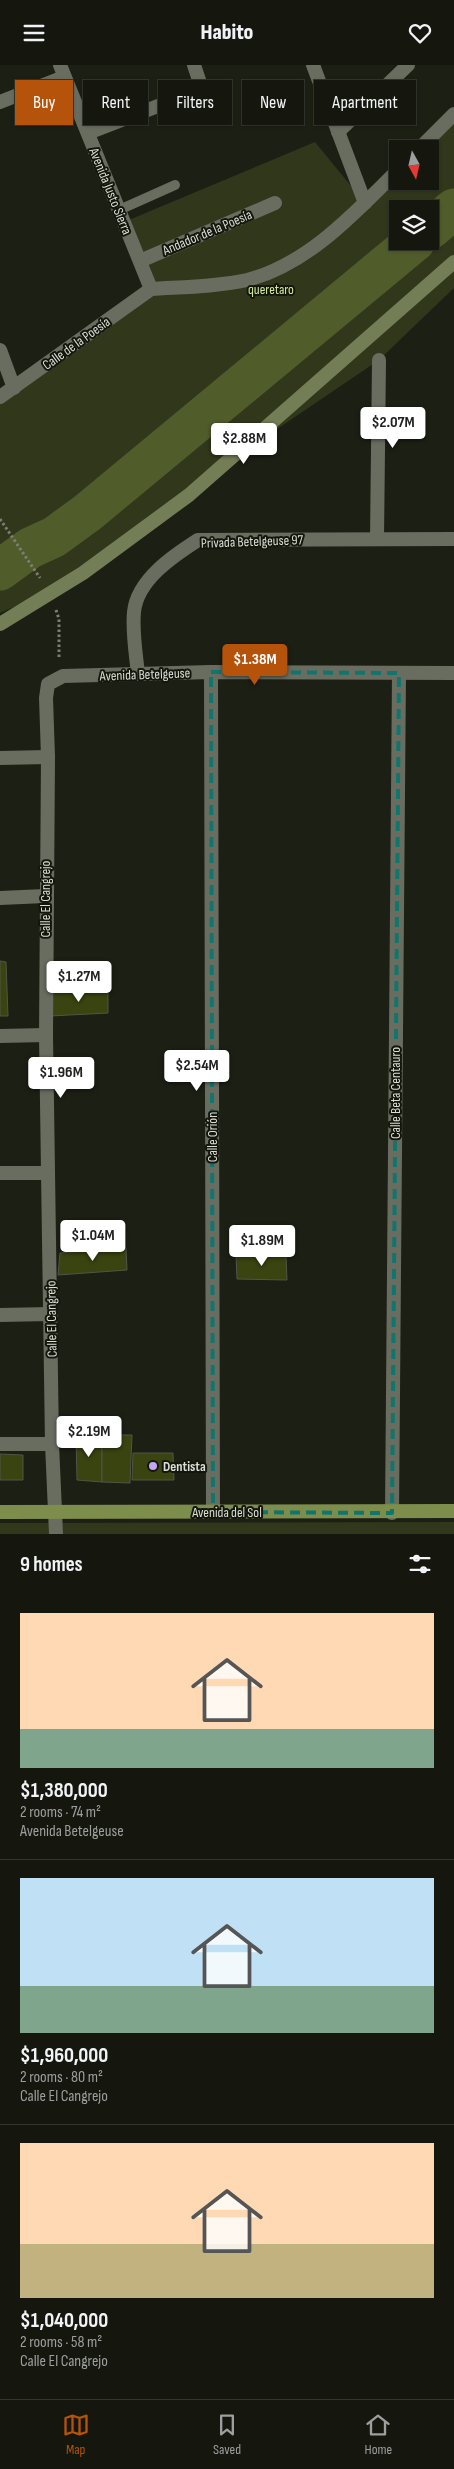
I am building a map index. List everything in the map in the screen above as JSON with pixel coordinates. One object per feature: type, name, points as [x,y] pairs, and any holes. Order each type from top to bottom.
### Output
[{"type":"main road","points":[[0,624],[46,587],[83,573],[189,495],[454,262]]},
{"type":"main road","name":"Avenida del Sol","points":[[0,1513],[55,1511],[392,1513],[454,1511]]},
{"type":"street","points":[[88,133],[202,89],[194,65]]},
{"type":"street","points":[[314,65],[365,203]]},
{"type":"street","points":[[338,132],[408,65]]},
{"type":"street","points":[[0,102],[62,71]]},
{"type":"street","name":"Avenida Justo Sierra","points":[[62,71],[151,289]]},
{"type":"street","points":[[428,140],[454,114]]},
{"type":"street","points":[[151,289],[212,286],[248,279],[281,267],[316,245],[365,203],[389,179]]},
{"type":"street","name":"Andador de la Poesía","points":[[140,261],[275,203]]},
{"type":"street","name":"Calle de la Poesía","points":[[0,397],[151,289]]},
{"type":"street","points":[[0,350],[14,388]]},
{"type":"street","points":[[377,539],[379,360]]},
{"type":"street","name":"Privada Betelgeuse 97","points":[[138,674],[134,613],[140,591],[173,555],[198,540],[454,539]]},
{"type":"street","name":"Avenida Betelgeuse","points":[[48,684],[63,676],[211,672],[454,673]]},
{"type":"street","name":"Calle Orión","points":[[211,672],[212,1512]]},
{"type":"street","name":"Calle Beta Centauro","points":[[392,1513],[399,673]]},
{"type":"street","name":"Calle El Cangrejo","points":[[48,684],[46,698],[48,757],[45,896],[46,1035],[52,1444],[56,1534]]},
{"type":"street","points":[[0,758],[48,757]]},
{"type":"street","points":[[0,897],[45,896]]},
{"type":"street","points":[[0,1036],[46,1035]]},
{"type":"street","points":[[0,1173],[48,1173]]},
{"type":"street","points":[[0,1315],[51,1314]]},
{"type":"street","points":[[0,1444],[52,1444]]},
{"type":"lane","points":[[119,210],[175,185]]},
{"type":"path","points":[[0,519],[46,587],[59,619],[59,659],[63,676]]},
{"type":"highlighted area","points":[[211,672],[399,673],[392,1513],[213,1512]]},
{"type":"green space","name":"queretaro","points":[[454,112],[454,288],[379,360],[214,472],[50,592],[0,613],[0,388],[151,289],[124,222],[315,142],[365,203],[389,178],[389,190],[439,190],[439,140],[427,140]]},
{"type":"green space","points":[[454,1522],[454,1534],[0,1534],[0,1523]]},
{"type":"building","points":[[0,961],[6,962],[8,1016],[0,1016]]},
{"type":"building","points":[[108,989],[108,1013],[50,1016],[50,993]]},
{"type":"building","points":[[126,1248],[127,1270],[58,1275],[60,1253]]},
{"type":"building","points":[[286,1254],[287,1280],[237,1279],[236,1255]]},
{"type":"building","points":[[102,1435],[102,1482],[77,1480],[76,1436]]},
{"type":"building","points":[[102,1435],[132,1435],[130,1483],[102,1482]]},
{"type":"building","name":"Dentista","points":[[133,1453],[173,1453],[174,1480],[132,1480]]},
{"type":"building","points":[[0,1454],[23,1455],[23,1480],[0,1480]]},
{"type":"waterway","points":[[439,222],[454,209]]},
{"type":"waterway","points":[[0,570],[30,548],[54,537],[87,513],[404,250]]},
{"type":"place","name":"Dentista","points":[[153,1466]]}]
